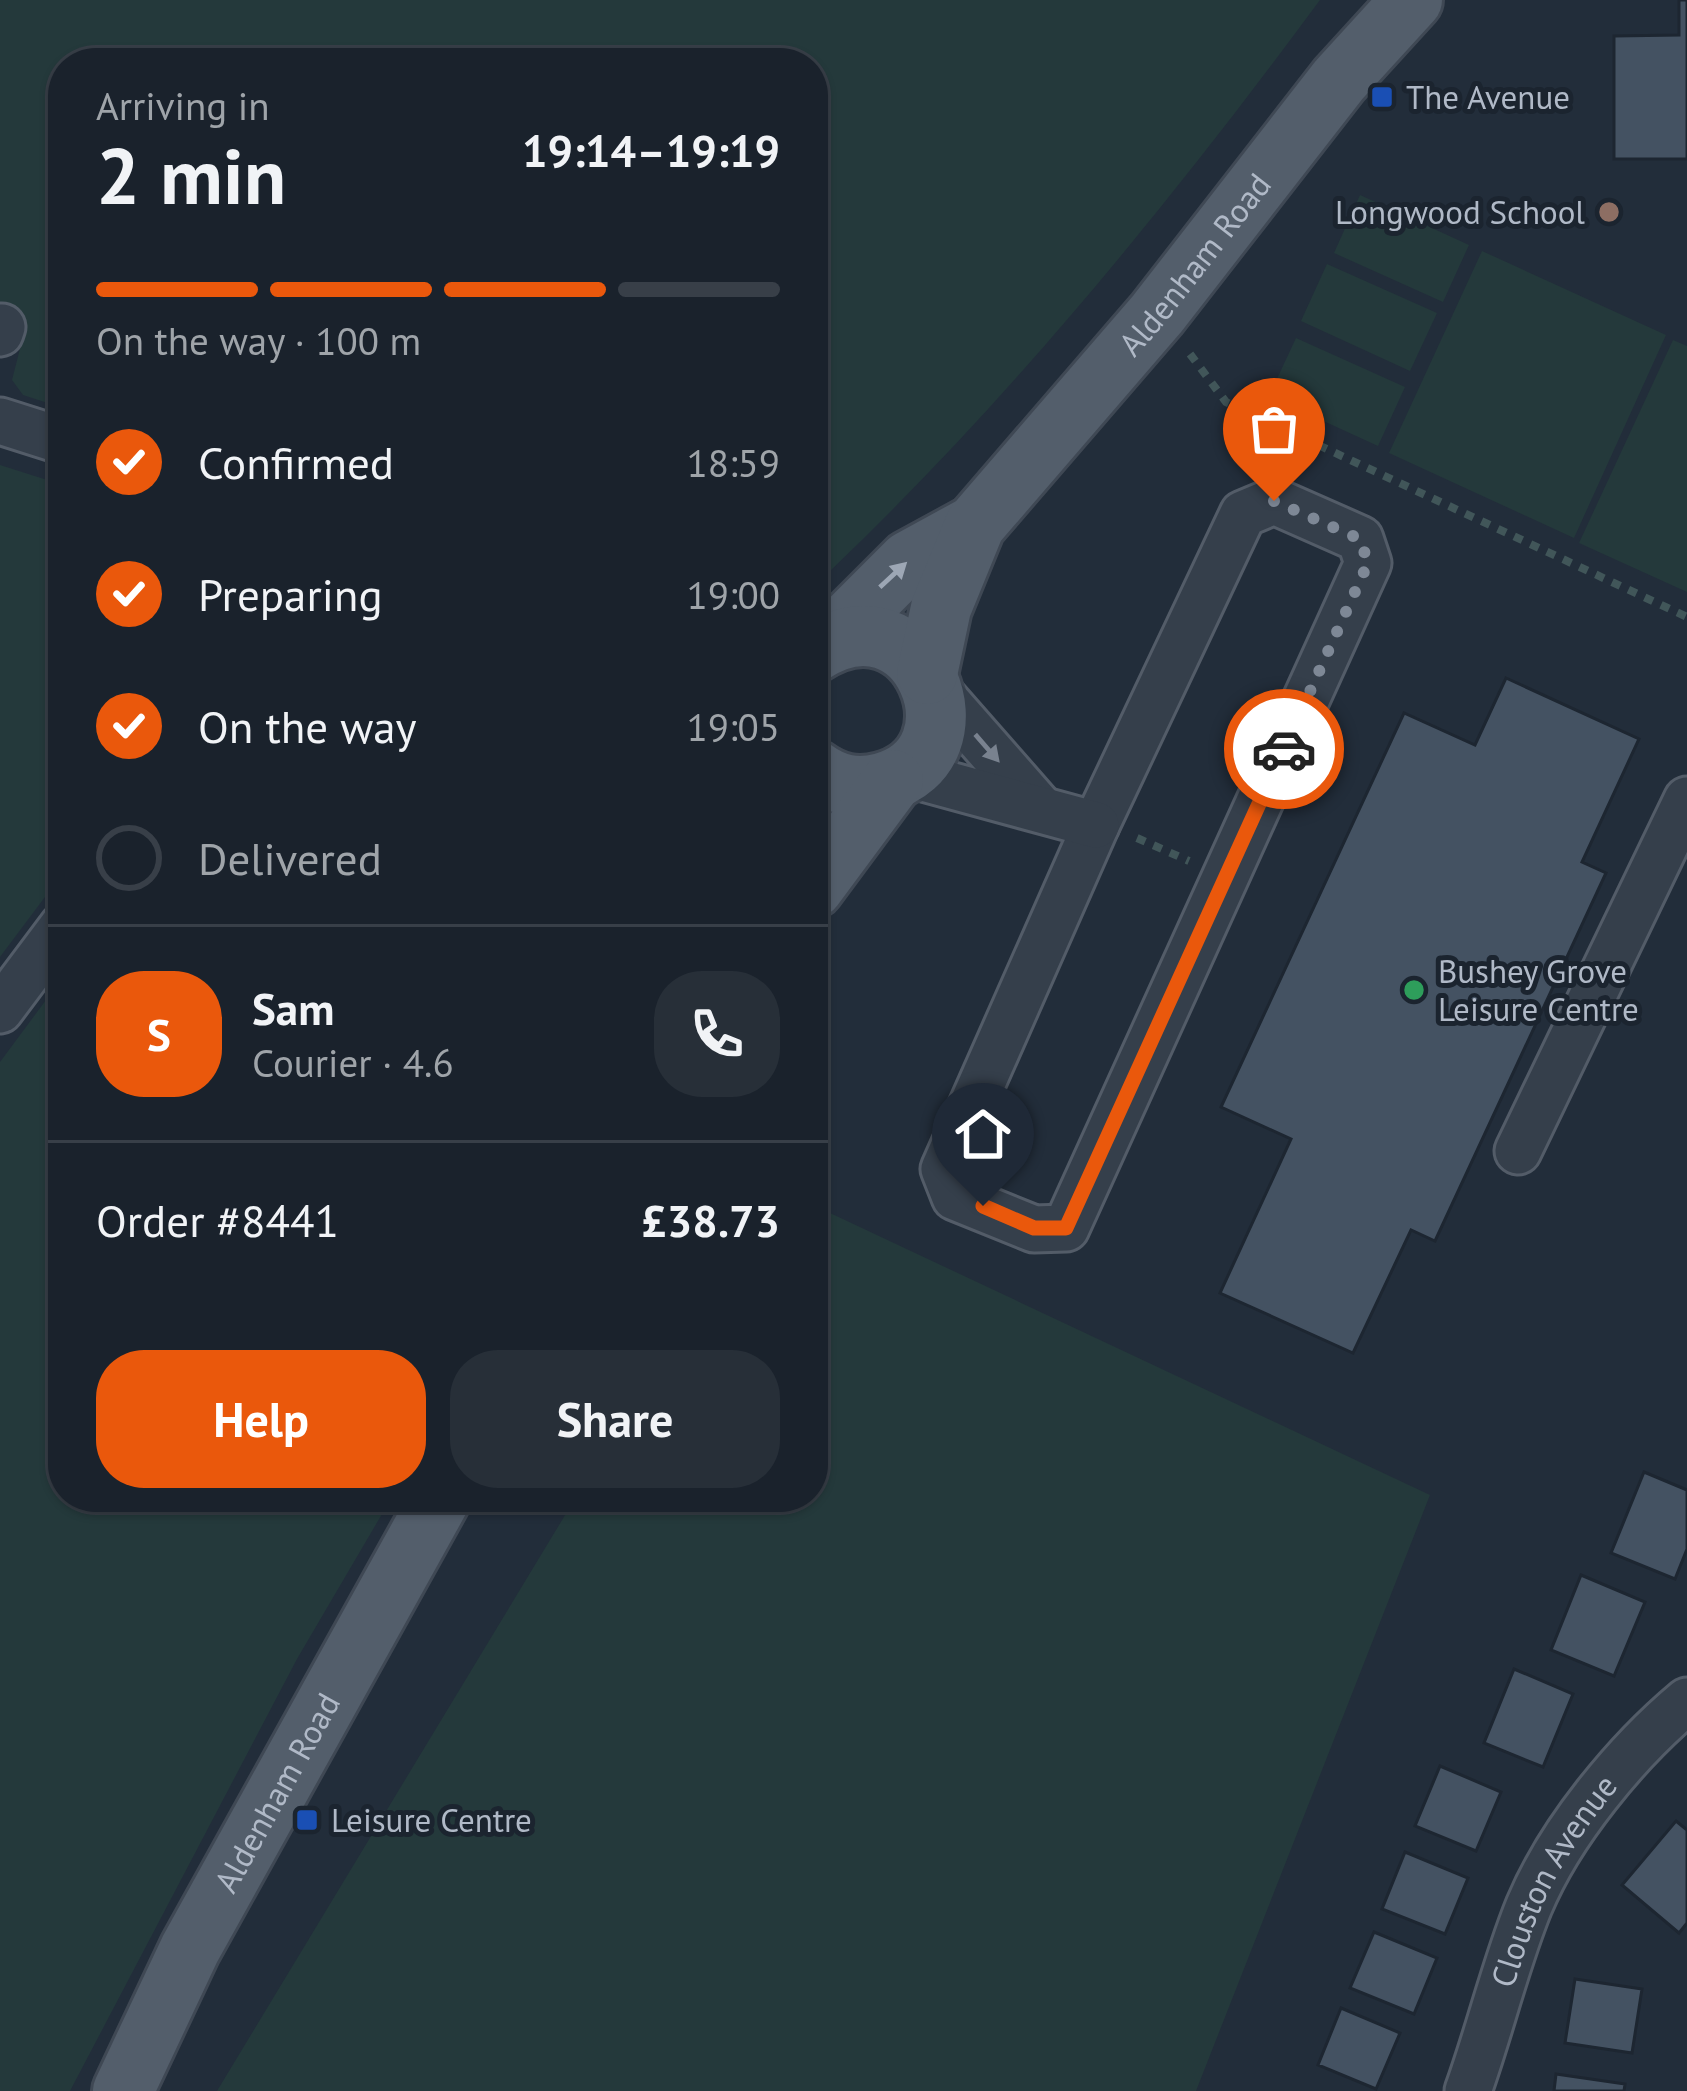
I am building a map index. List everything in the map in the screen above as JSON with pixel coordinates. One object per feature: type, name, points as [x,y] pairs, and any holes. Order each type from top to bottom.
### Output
[{"type":"main road","name":"Aldenham Road","points":[[899,777],[932,738],[937,715],[930,680],[941,608],[975,525],[1156,314],[1340,80],[1412,0]]},
{"type":"main road","name":"Aldenham Road","points":[[828,640],[909,561],[975,525]]},
{"type":"main road","points":[[828,646],[866,635],[891,641],[930,680]]},
{"type":"main road","points":[[828,776],[853,786],[899,777]]},
{"type":"main road","points":[[828,869],[899,777]]},
{"type":"main road","name":"Aldenham Road","points":[[123,2091],[190,1949],[433,1512]]},
{"type":"street","points":[[0,421],[48,436]]},
{"type":"street","points":[[1274,501],[1360,539],[1368,563],[1105,1148],[1066,1228],[1034,1228],[955,1197],[944,1168],[1096,825],[1243,514],[1274,501]]},
{"type":"street","points":[[930,680],[1042,810]]},
{"type":"street","points":[[899,777],[1096,825]]},
{"type":"street","points":[[1518,1151],[1687,800]]},
{"type":"street","points":[[0,1010],[48,946]]},
{"type":"street","name":"Clouston Avenue","points":[[1468,2091],[1530,1904],[1571,1833],[1659,1724],[1687,1701]]},
{"type":"path","points":[[1184,347],[1226,401],[1687,617]]},
{"type":"path","points":[[1096,825],[1207,869]]},
{"type":"green space","points":[[0,0],[1320,0],[1087,296],[962,437],[828,572],[828,48],[48,48],[48,403],[23,395],[12,380],[25,329],[0,322]]},
{"type":"green space","points":[[1360,195],[1469,245],[1443,302],[1334,253]]},
{"type":"green space","points":[[1482,251],[1666,335],[1574,538],[1389,453]]},
{"type":"green space","points":[[1327,264],[1437,313],[1410,371],[1301,321]]},
{"type":"green space","points":[[1296,338],[1405,387],[1378,446],[1269,396]]},
{"type":"green space","points":[[1673,340],[1687,346],[1687,592],[1579,543]]},
{"type":"green space","points":[[0,465],[48,480],[48,893],[0,957]]},
{"type":"green space","points":[[48,997],[48,1512],[383,1512],[297,1659],[70,2091],[0,2091],[0,1062]]},
{"type":"green space","points":[[828,1212],[1430,1495],[1196,2091],[217,2091],[567,1512],[828,1512]]},
{"type":"building","points":[[1679,0],[1687,0],[1687,159],[1614,159],[1614,36],[1679,35]]},
{"type":"building","name":"Bushey Grove Leisure Centre","points":[[1506,678],[1639,739],[1582,862],[1606,873],[1435,1241],[1411,1230],[1353,1353],[1220,1293],[1291,1139],[1221,1107],[1404,713],[1475,745]]},
{"type":"building","points":[[1644,1472],[1687,1490],[1687,1549],[1675,1579],[1611,1553]]},
{"type":"building","points":[[1581,1575],[1645,1602],[1614,1676],[1551,1650]]},
{"type":"building","points":[[1514,1669],[1573,1694],[1543,1767],[1484,1743]]},
{"type":"building","points":[[1440,1766],[1501,1792],[1476,1851],[1415,1826]]},
{"type":"building","points":[[1676,1821],[1687,1830],[1687,1923],[1679,1933],[1622,1885]]},
{"type":"building","points":[[1405,1852],[1468,1878],[1445,1934],[1382,1909]]},
{"type":"building","points":[[1374,1932],[1437,1958],[1414,2014],[1350,1988]]},
{"type":"building","points":[[1575,1979],[1642,1989],[1632,2053],[1565,2043]]},
{"type":"building","points":[[1341,2008],[1400,2033],[1376,2089],[1318,2065]]},
{"type":"building","points":[[1556,2074],[1625,2084],[1624,2091],[1554,2091]]},
{"type":"way so far","points":[[1274,501],[1360,539],[1368,563],[1284,749]]},
{"type":"place","name":"The Avenue","points":[[1382,97]]},
{"type":"place","name":"Longwood School","points":[[1609,212]]},
{"type":"place","name":"Bushey Grove Leisure Centre","points":[[1414,990]]},
{"type":"place","name":"Leisure Centre","points":[[307,1820]]},
{"type":"route","points":[[983,1206],[1034,1228],[1066,1228],[1284,749]]}]
